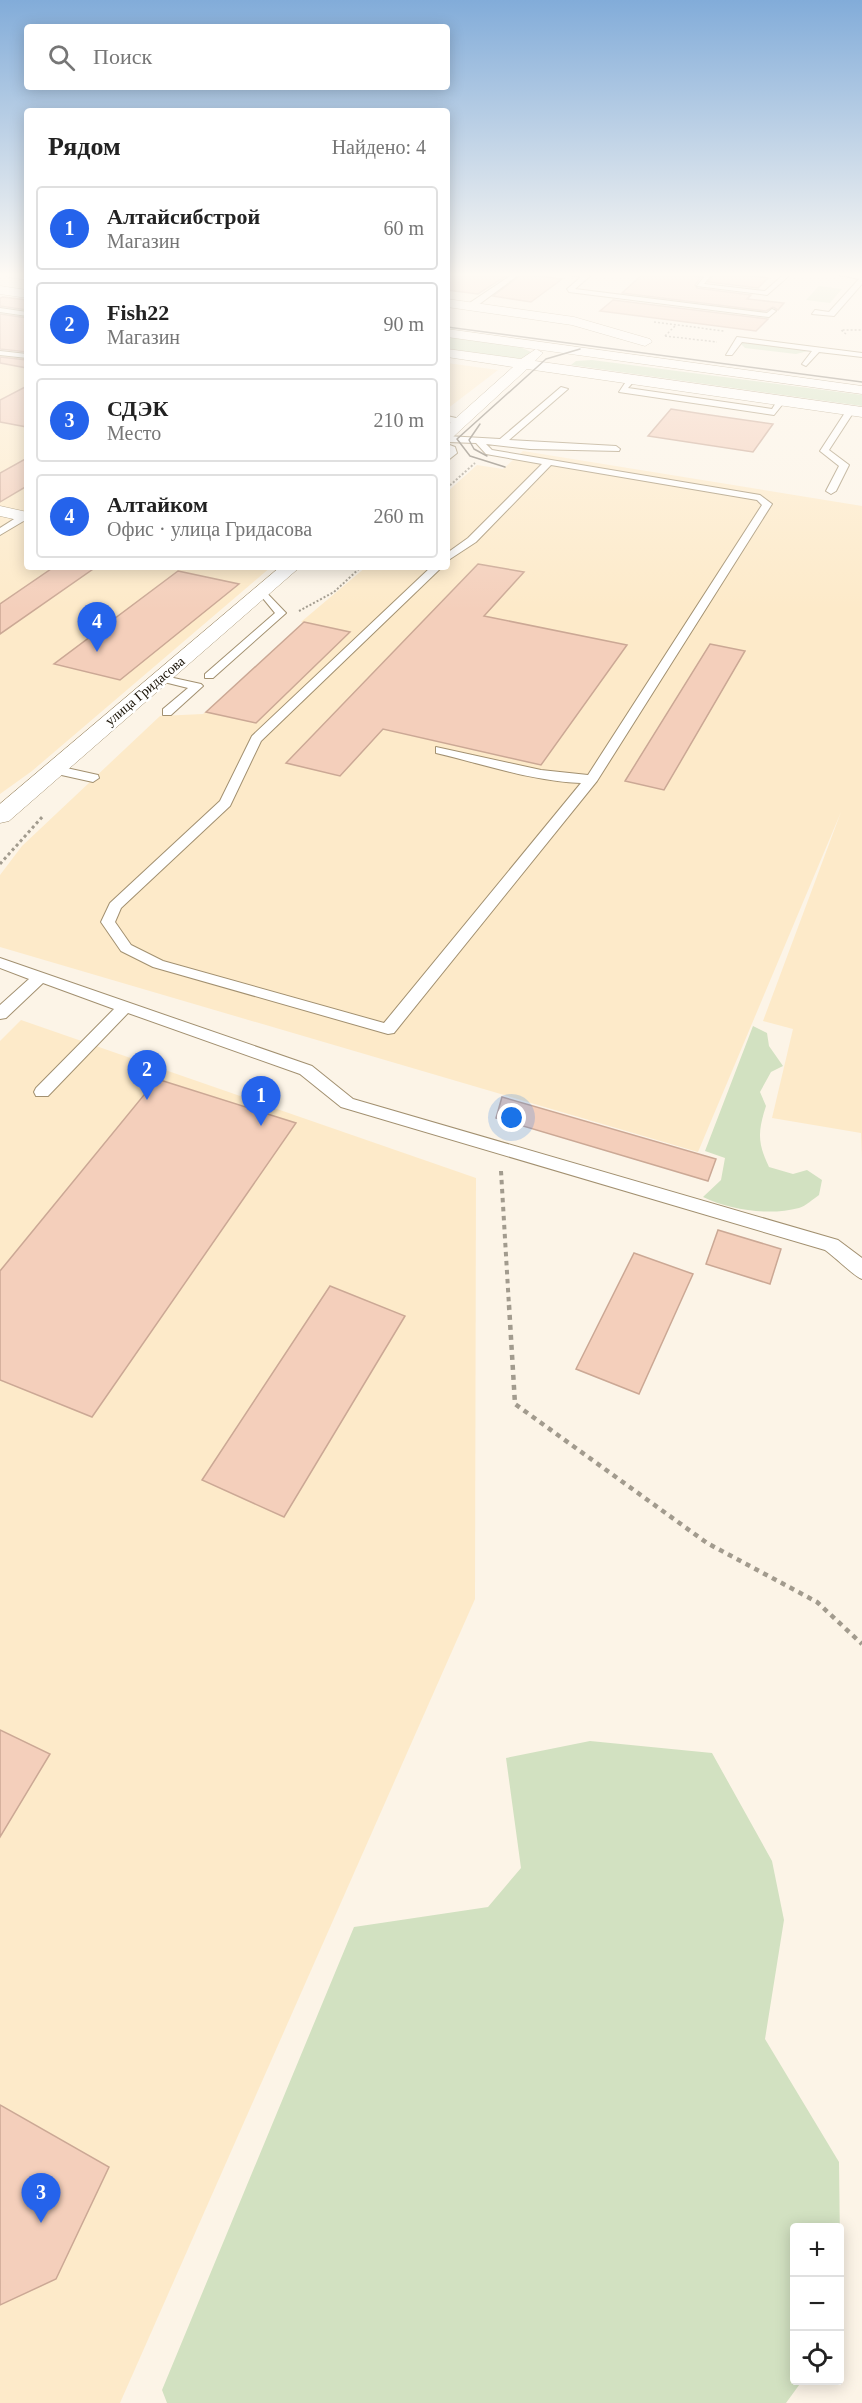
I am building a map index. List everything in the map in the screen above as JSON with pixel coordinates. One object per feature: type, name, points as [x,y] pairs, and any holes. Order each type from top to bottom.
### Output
[{"type":"street","points":[[454,421],[498,386]]},
{"type":"street","points":[[678,386],[857,411]]},
{"type":"street","points":[[833,386],[862,390]]},
{"type":"street","points":[[0,511],[24,516]]},
{"type":"street","name":"улица Гридасова","points":[[0,816],[286,570]]},
{"type":"lane","points":[[502,442],[564,389]]},
{"type":"lane","points":[[831,491],[844,465],[824,451],[857,411]]},
{"type":"lane","points":[[450,439],[530,446],[616,449]]},
{"type":"lane","points":[[434,570],[256,740],[247,753],[236,787],[225,803],[116,906],[108,922],[126,948],[158,964],[388,1029],[592,777],[767,504],[760,498],[489,452],[479,441]]},
{"type":"lane","points":[[450,556],[472,540],[548,463]]},
{"type":"lane","points":[[0,532],[24,517]]},
{"type":"lane","points":[[209,676],[281,613],[262,591]]},
{"type":"lane","points":[[160,678],[197,686],[167,712]]},
{"type":"lane","points":[[440,750],[558,776],[584,780],[592,777]]},
{"type":"lane","points":[[53,769],[93,778]]},
{"type":"lane","points":[[0,963],[306,1070],[347,1103],[831,1245],[852,1259],[862,1272]]},
{"type":"lane","points":[[0,1014],[39,978]]},
{"type":"lane","points":[[42,1092],[124,1008]]},
{"type":"path","points":[[273,620],[291,615],[334,592],[358,570]]},
{"type":"path","points":[[500,1149],[515,1404],[707,1543],[817,1602],[862,1644]]},
{"type":"shaded area","points":[[0,386],[24,386],[24,570],[267,570],[32,771],[0,794]]},
{"type":"shaded area","points":[[450,386],[477,386],[450,407]]},
{"type":"shaded area","points":[[523,451],[862,506],[862,1159],[861,1133],[772,1118],[793,1029],[763,1021],[841,812],[698,1152],[0,947],[0,875],[22,846],[160,716],[203,714],[304,623],[301,622],[362,570],[450,570],[450,489],[477,465],[503,469]]},
{"type":"shaded area","points":[[21,1020],[476,1178],[475,1599],[120,2403],[0,2403],[0,1041]]},
{"type":"green space","points":[[721,386],[794,386],[862,395],[862,406]]},
{"type":"green space","points":[[753,1026],[767,1033],[769,1046],[783,1066],[771,1072],[760,1092],[766,1106],[760,1136],[762,1150],[769,1167],[793,1174],[807,1170],[822,1180],[819,1195],[799,1208],[775,1211],[750,1210],[714,1202],[703,1197],[721,1180],[725,1158],[705,1151]]},
{"type":"green space","points":[[590,1741],[712,1753],[772,1861],[784,1920],[765,2039],[839,2162],[840,2223],[790,2223],[790,2385],[799,2385],[786,2403],[167,2403],[162,2390],[354,1927],[488,1907],[521,1868],[506,1758]]},
{"type":"building","points":[[24,388],[24,426],[0,422],[0,400]]},
{"type":"building","points":[[671,409],[773,424],[753,452],[648,436]]},
{"type":"building","points":[[24,460],[24,488],[0,502],[0,473]]},
{"type":"building","points":[[478,564],[524,572],[484,616],[627,645],[541,765],[383,729],[340,776],[286,763]]},
{"type":"building","points":[[50,570],[92,570],[0,634],[0,604]]},
{"type":"building","points":[[178,571],[239,584],[120,680],[54,664]]},
{"type":"building","points":[[304,622],[350,632],[256,723],[206,712]]},
{"type":"building","points":[[710,644],[745,651],[664,790],[625,781]]},
{"type":"building","points":[[157,1079],[296,1123],[92,1417],[0,1380],[0,1271]]},
{"type":"building","points":[[502,1097],[716,1159],[708,1181],[496,1118]]},
{"type":"building","points":[[718,1230],[781,1249],[770,1284],[706,1264]]},
{"type":"building","points":[[634,1253],[693,1274],[639,1394],[576,1369]]},
{"type":"building","points":[[330,1286],[405,1316],[284,1517],[202,1480]]},
{"type":"building","points":[[0,1730],[50,1754],[0,1837]]},
{"type":"building","points":[[0,2105],[109,2167],[56,2279],[0,2305]]},
{"type":"tram line","points":[[505,467],[470,456],[457,439],[516,386]]},
{"type":"tram line","points":[[480,424],[469,440],[474,449],[487,456]]},
{"type":"place","name":"Алтайком","points":[[97,652]]},
{"type":"place","name":"Fish22","points":[[147,1100]]},
{"type":"place","name":"Алтайсибстрой","points":[[261,1126]]},
{"type":"place","name":"СДЭК","points":[[41,2223]]}]
